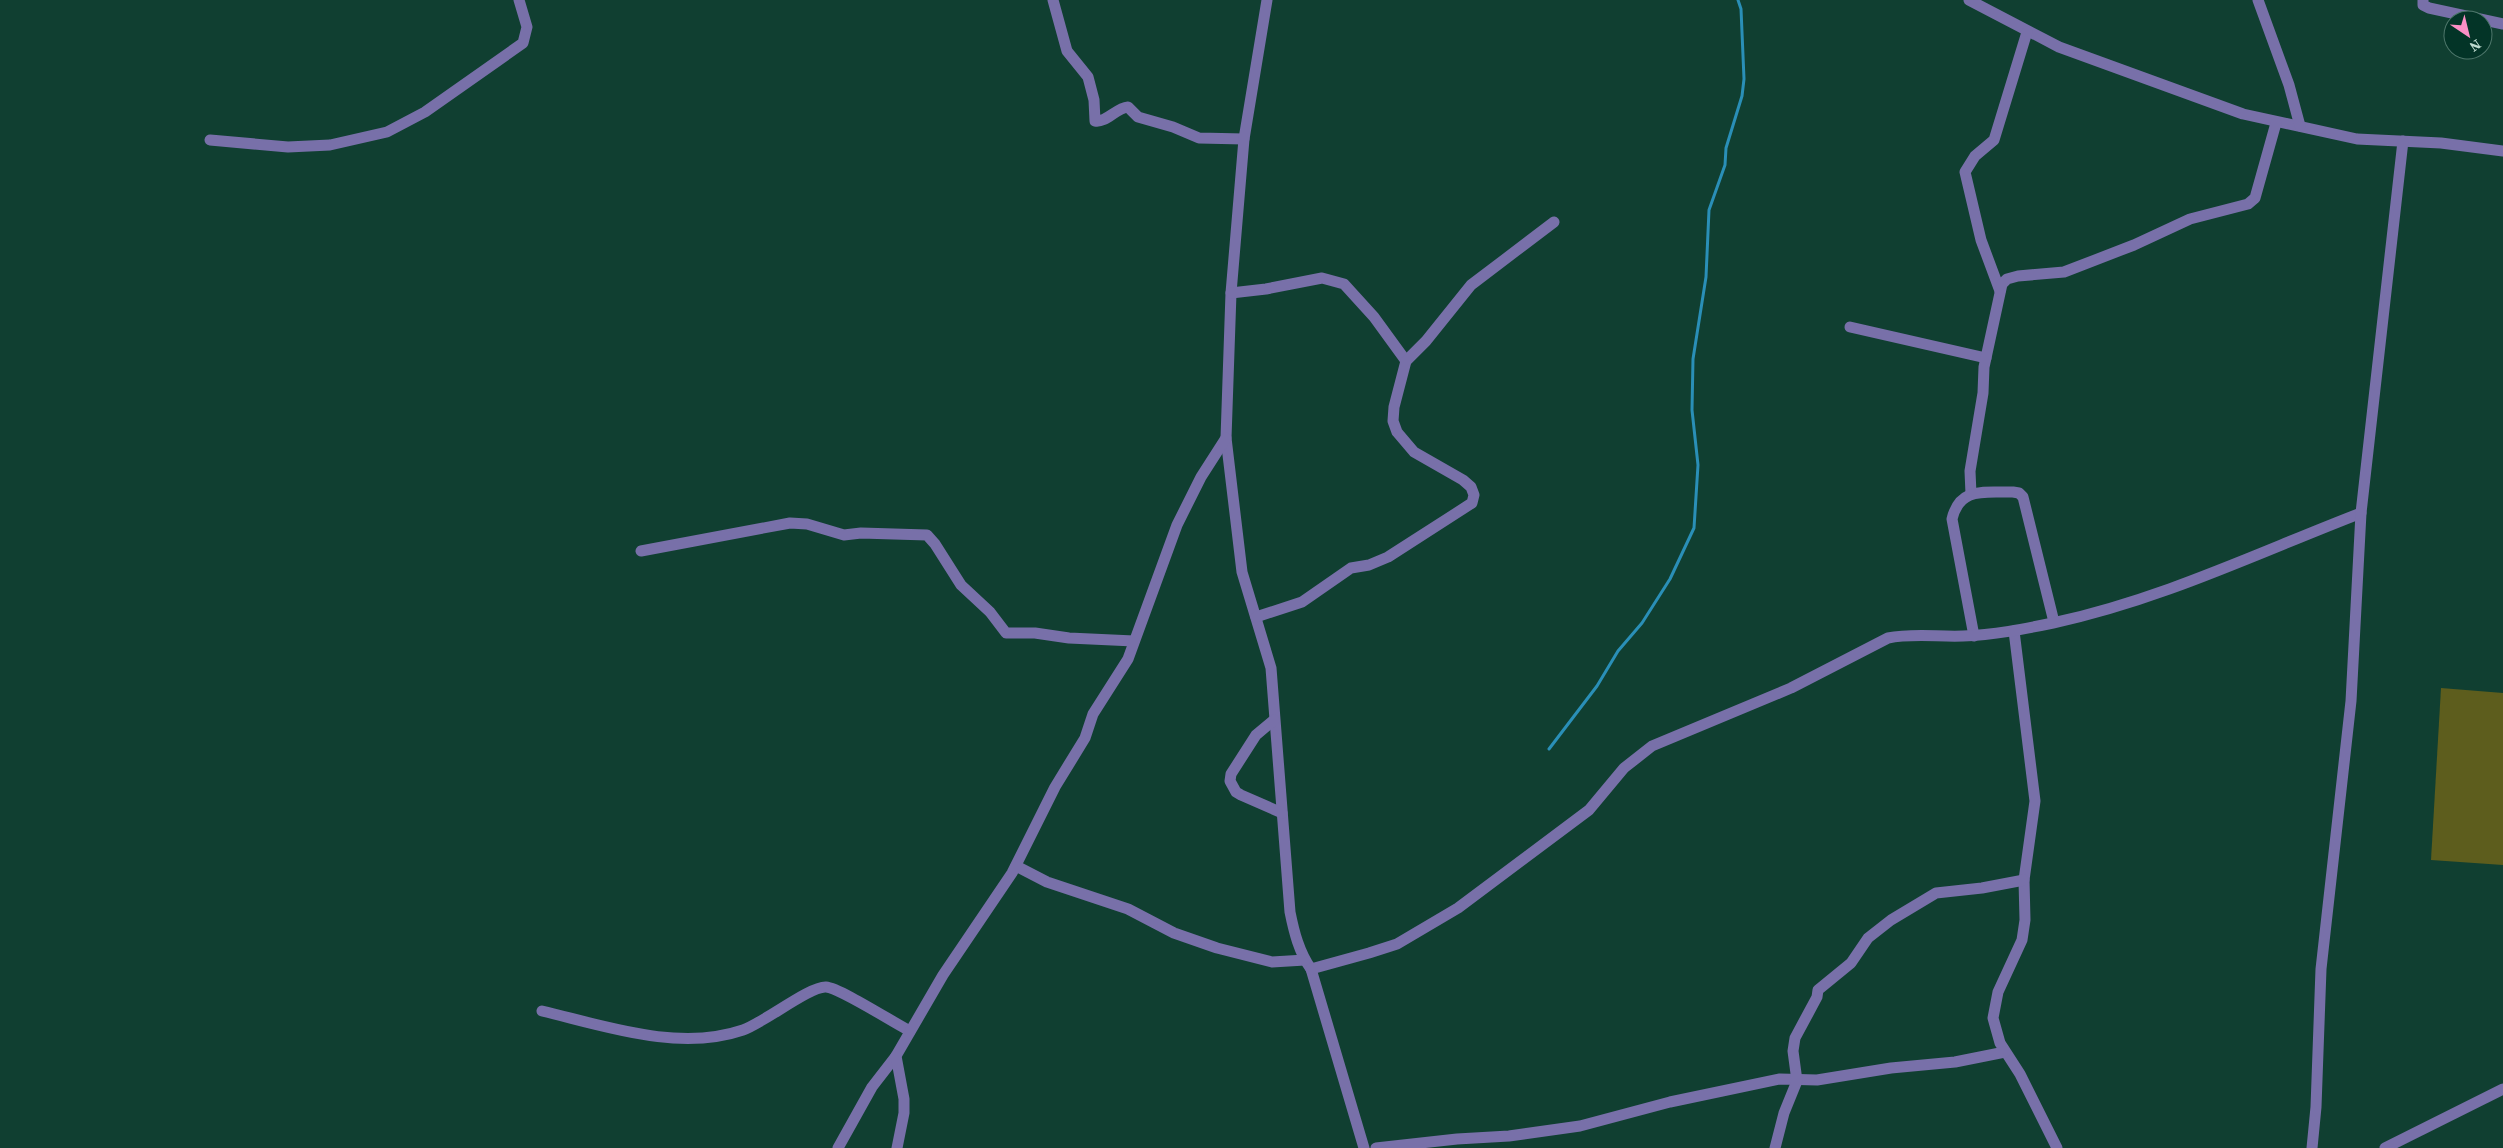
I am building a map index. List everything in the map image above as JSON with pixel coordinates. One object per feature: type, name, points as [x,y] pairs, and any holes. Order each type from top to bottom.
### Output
[{"type":"street","points":[[210,140],[288,147],[330,145],[364,138],[403,126],[523,43],[526,28],[519,0]]},
{"type":"street","points":[[1053,0],[1067,51],[1088,77],[1094,100],[1094,121],[1099,122],[1118,110],[1128,107],[1138,118],[1174,127],[1198,138],[1244,139]]},
{"type":"street","points":[[1267,0],[1244,139],[1230,293],[1226,438],[1242,572],[1271,668],[1290,912],[1308,964],[1364,1148]]},
{"type":"street","points":[[1969,0],[2027,32],[2059,47],[2215,104],[2276,122],[2357,138],[2441,143],[2503,152]]},
{"type":"street","points":[[2258,0],[2289,85],[2300,126]]},
{"type":"street","points":[[2423,0],[2423,5],[2429,8],[2503,24]]},
{"type":"street","points":[[2000,291],[1981,240],[1965,172],[1975,156],[1994,140],[2027,32]]},
{"type":"street","points":[[1971,494],[1970,472],[1986,358],[2002,284],[2007,279],[2064,272],[2190,219],[2248,204],[2255,198],[2276,122]]},
{"type":"street","points":[[2312,1148],[2316,1107],[2321,969],[2351,701],[2361,513],[2403,141]]},
{"type":"street","points":[[1256,616],[1286,609],[1302,602],[1351,568],[1369,565],[1388,557],[1472,503],[1474,495],[1471,487],[1463,480],[1414,452],[1397,432],[1393,421],[1394,407],[1406,361],[1426,342],[1471,285],[1554,222]]},
{"type":"street","points":[[1230,293],[1266,290],[1322,278],[1344,284],[1374,317],[1406,361]]},
{"type":"street","points":[[1850,327],[1986,358]]},
{"type":"street","points":[[838,1148],[872,1086],[896,1056],[943,975],[1016,866],[1055,787],[1085,738],[1093,714],[1128,659],[1176,525],[1201,477],[1226,438]]},
{"type":"street","points":[[1974,636],[1952,519],[1955,507],[1964,497],[1971,494],[2013,492],[2019,493],[2022,497],[2054,622]]},
{"type":"street","points":[[1016,866],[1047,882],[1128,909],[1174,933],[1217,948],[1272,962],[1308,964],[1369,953],[1397,944],[1458,908],[1589,810],[1624,768],[1652,746],[1791,688],[1888,638],[1901,635],[1974,636],[2014,631],[2116,608],[2187,584],[2361,513]]},
{"type":"street","points":[[641,551],[790,523],[807,524],[844,535],[861,533],[926,535],[931,538],[969,594],[990,612],[1008,635],[1035,633],[1068,638],[1134,642]]},
{"type":"street","points":[[2014,631],[2035,801],[2024,880],[2025,920],[2022,940],[1998,992],[1993,1018],[2005,1052],[2020,1074],[2057,1148]]},
{"type":"street","points":[[1274,720],[1256,735],[1231,774],[1230,781],[1236,792],[1282,813]]},
{"type":"street","points":[[1775,1148],[1784,1113],[1797,1081],[1793,1051],[1797,1032],[1817,997],[1818,990],[1851,963],[1868,938],[1891,920],[1936,893],[1982,888],[2024,880]]},
{"type":"street","points":[[542,1011],[656,1036],[710,1037],[725,1035],[758,1024],[812,990],[829,987],[910,1032]]},
{"type":"street","points":[[1376,1148],[1457,1139],[1508,1136],[1580,1126],[1646,1107],[1780,1079],[1797,1081],[1817,1080],[1891,1068],[1955,1062],[2005,1052]]},
{"type":"street","points":[[896,1056],[904,1099],[904,1113],[897,1148]]},
{"type":"street","points":[[2385,1148],[2503,1090]]},
{"type":"shaded area","points":[[2441,688],[2503,693],[2503,865],[2431,860]]},
{"type":"waterway","points":[[1549,749],[1597,686],[1618,651],[1642,623],[1670,579],[1694,528],[1698,465],[1692,410],[1693,359],[1706,277],[1709,210],[1725,165],[1726,148],[1742,96],[1744,79],[1741,9],[1738,0]]}]
